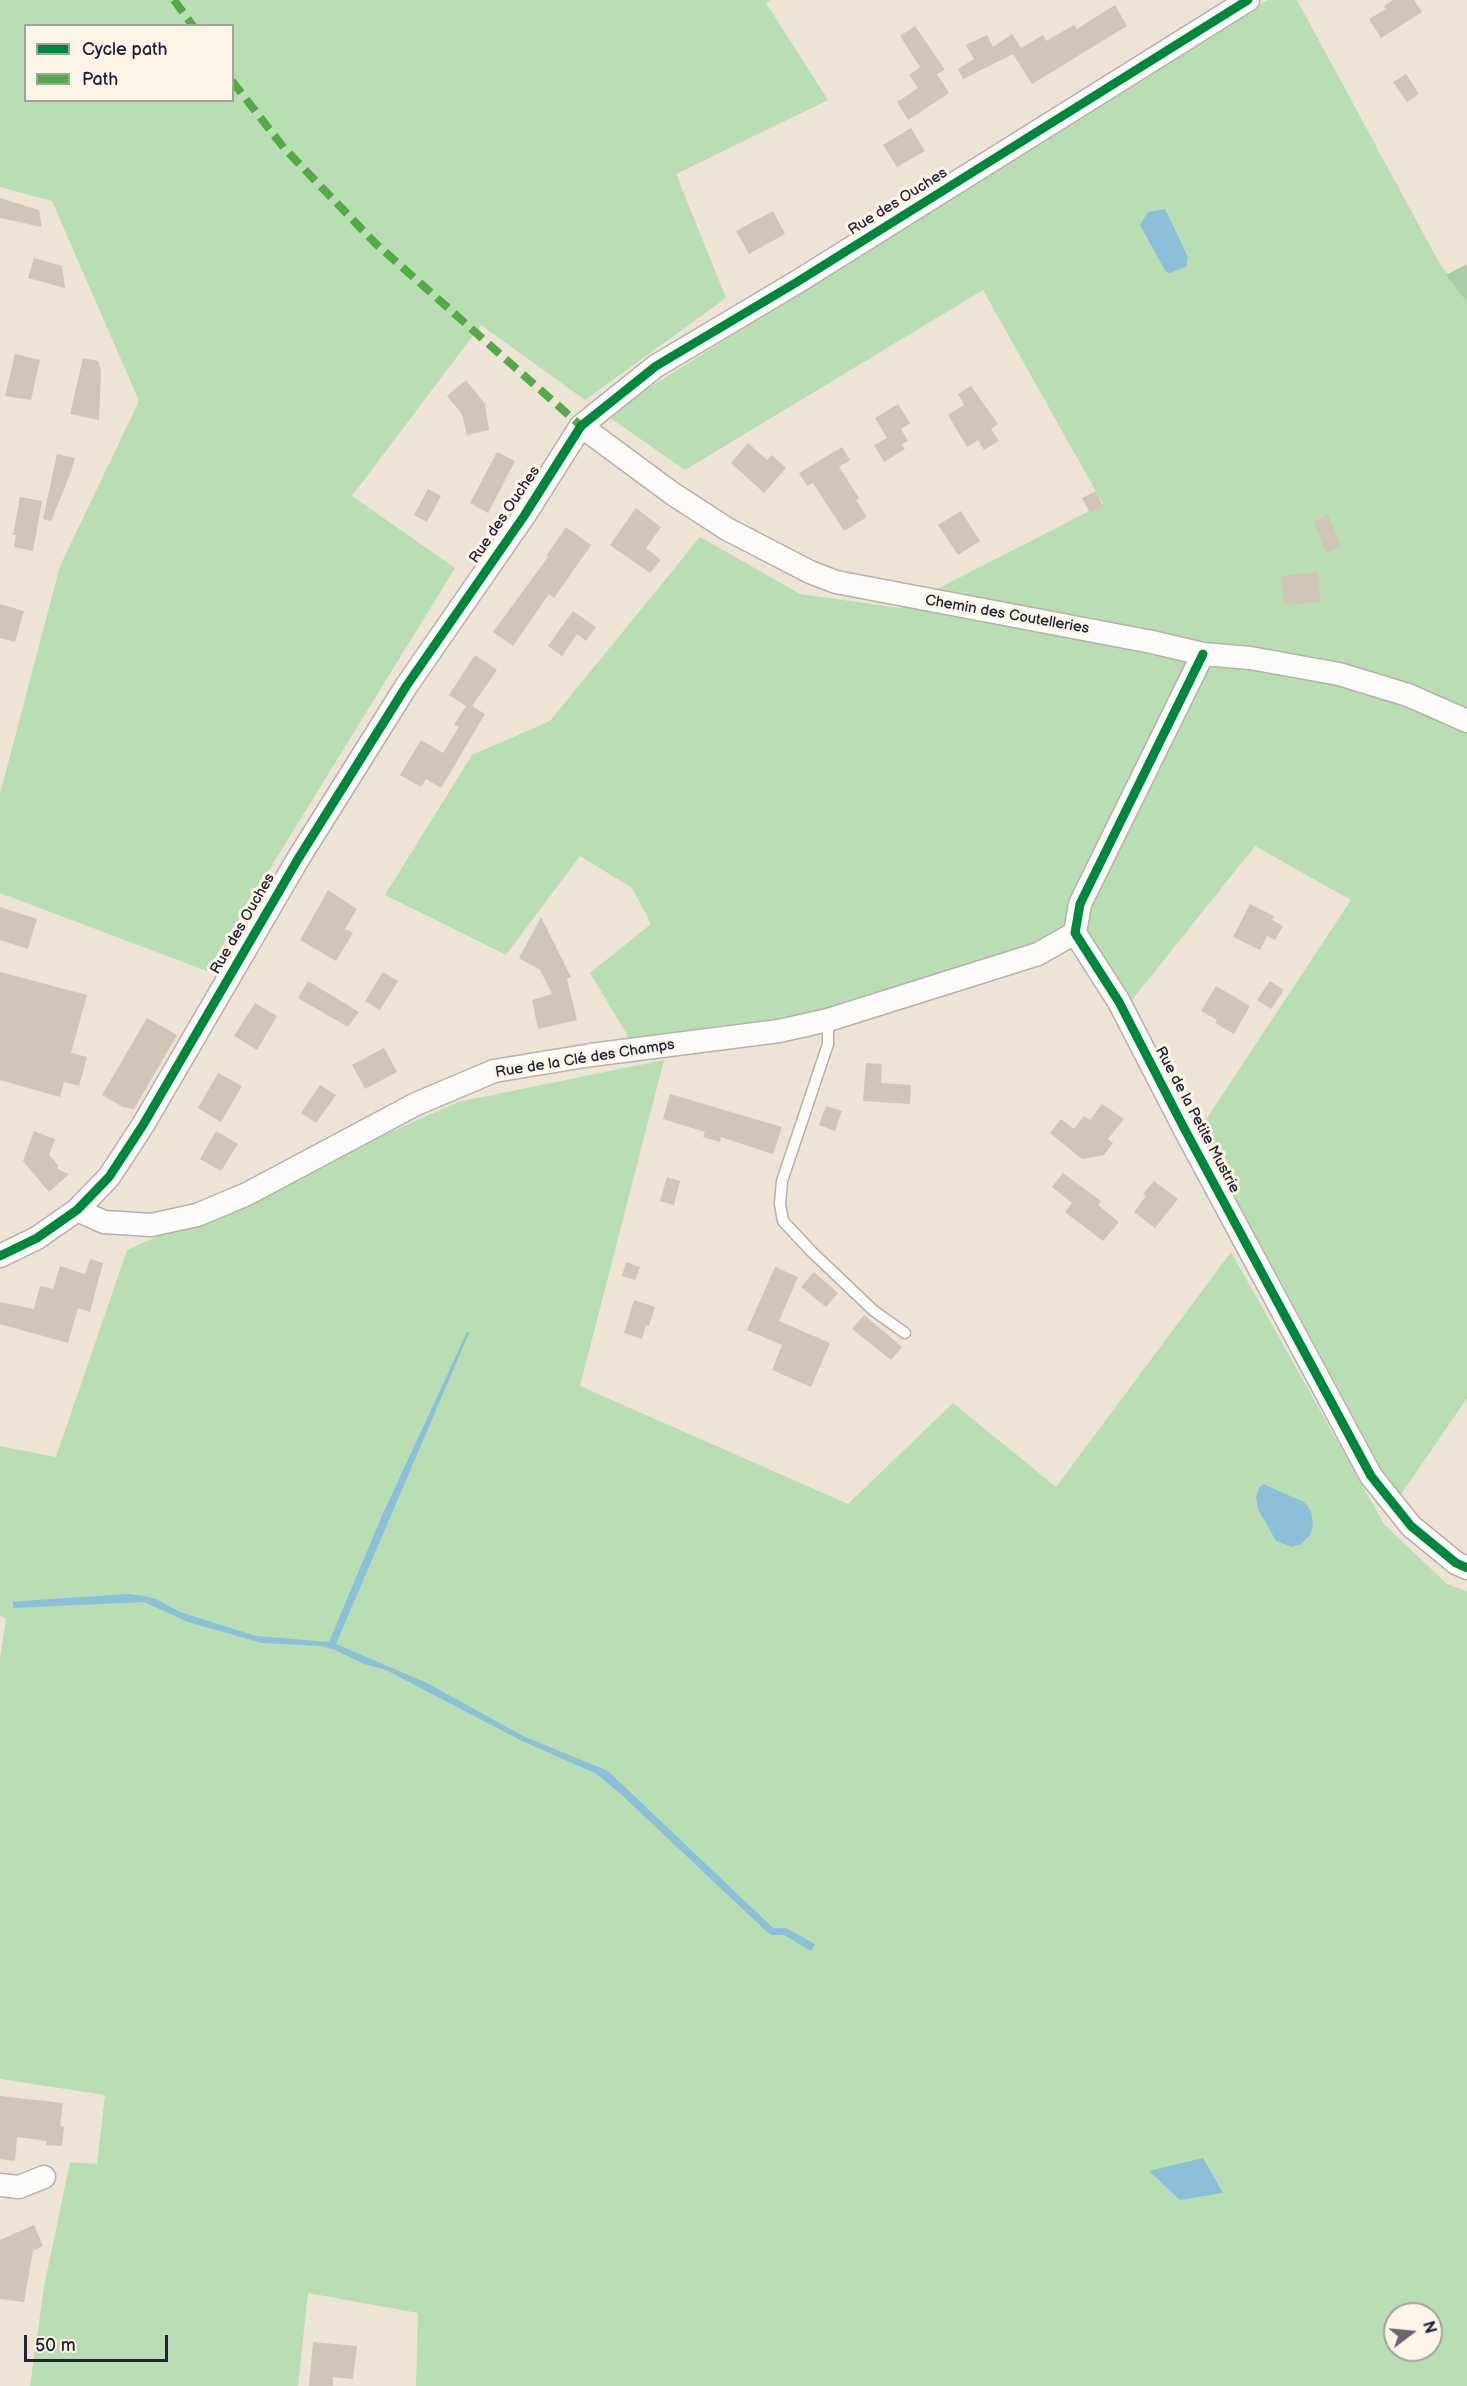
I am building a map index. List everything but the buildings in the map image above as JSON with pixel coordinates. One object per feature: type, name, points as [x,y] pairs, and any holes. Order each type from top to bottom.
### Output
[{"type":"street","name":"Rue des Ouches","points":[[0,1256],[37,1238],[77,1210],[109,1178],[143,1125],[298,859],[400,694],[524,516],[581,426],[656,366],[797,282],[1248,0]]},
{"type":"street","name":"Chemin des Coutelleries","points":[[581,426],[673,494],[727,529],[810,572],[836,582],[1152,642],[1203,654],[1250,658],[1350,677],[1408,696],[1467,721]]},
{"type":"street","points":[[1075,933],[1080,904],[1203,654]]},
{"type":"street","name":"Rue de la Clé des Champs","points":[[77,1210],[104,1222],[151,1225],[197,1215],[247,1194],[416,1104],[494,1071],[591,1055],[779,1031],[828,1020],[1038,954],[1075,933]]},
{"type":"street","name":"Rue de la Petite Mustrie","points":[[1075,933],[1119,1002],[1371,1476],[1411,1526],[1456,1563],[1467,1568]]},
{"type":"street","points":[[0,2185],[19,2187],[44,2177]]},
{"type":"lane","points":[[828,1020],[828,1044],[782,1182],[780,1204],[783,1221],[874,1311],[905,1333]]},
{"type":"green space","points":[[0,0],[771,0],[766,3],[828,100],[676,174],[726,298],[585,400],[481,325],[352,496],[455,568],[207,971],[0,893],[0,794],[60,566],[139,401],[52,201],[0,187]]},
{"type":"green space","points":[[1268,0],[1297,0],[1441,266],[1467,296],[1467,1398],[1398,1499],[1199,1130],[1351,900],[1255,846],[1132,1000],[1062,941],[841,1011],[629,1038],[590,973],[651,924],[632,888],[580,856],[506,955],[385,895],[472,755],[550,721],[700,537],[800,594],[900,608],[1103,504],[983,290],[685,470],[606,415],[971,184]]},
{"type":"green space","points":[[1467,264],[1467,302],[1446,275]]},
{"type":"green space","points":[[664,1060],[580,1386],[848,1504],[953,1403],[1056,1487],[1231,1252],[1384,1524],[1447,1584],[1467,1591],[1467,2386],[416,2386],[418,2313],[308,2293],[298,2386],[30,2386],[44,2287],[70,2162],[97,2164],[105,2095],[0,2079],[0,1659],[6,1619],[0,1615],[0,1446],[56,1457],[127,1250],[458,1102]]},
{"type":"water","points":[[1165,209],[1188,257],[1186,267],[1170,273],[1166,272],[1140,225],[1148,212]]},
{"type":"water","points":[[467,1332],[469,1333],[336,1644],[427,1683],[523,1736],[608,1771],[773,1928],[786,1928],[815,1944],[811,1951],[784,1935],[772,1935],[767,1932],[597,1774],[522,1741],[386,1670],[364,1664],[335,1650],[320,1646],[262,1643],[188,1622],[144,1602],[13,1608],[13,1602],[21,1601],[129,1594],[156,1599],[180,1612],[256,1636],[329,1642],[381,1518]]},
{"type":"water","points":[[1263,1484],[1304,1502],[1311,1511],[1313,1526],[1310,1535],[1301,1544],[1292,1547],[1276,1541],[1258,1509],[1256,1497]]},
{"type":"water","points":[[1203,2158],[1223,2193],[1180,2200],[1149,2171]]},
{"type":"marked path","points":[[174,0],[192,24]]},
{"type":"marked path","points":[[234,84],[284,148],[375,243],[581,426]]},
{"type":"cycle path","points":[[0,1256],[37,1238],[77,1210],[109,1177],[143,1125],[298,859],[407,685],[524,516],[581,426],[656,366],[797,282],[1248,0]]},
{"type":"cycle path","points":[[1203,654],[1080,904],[1075,933],[1119,1002],[1371,1476],[1411,1526],[1456,1563],[1467,1568]]}]
